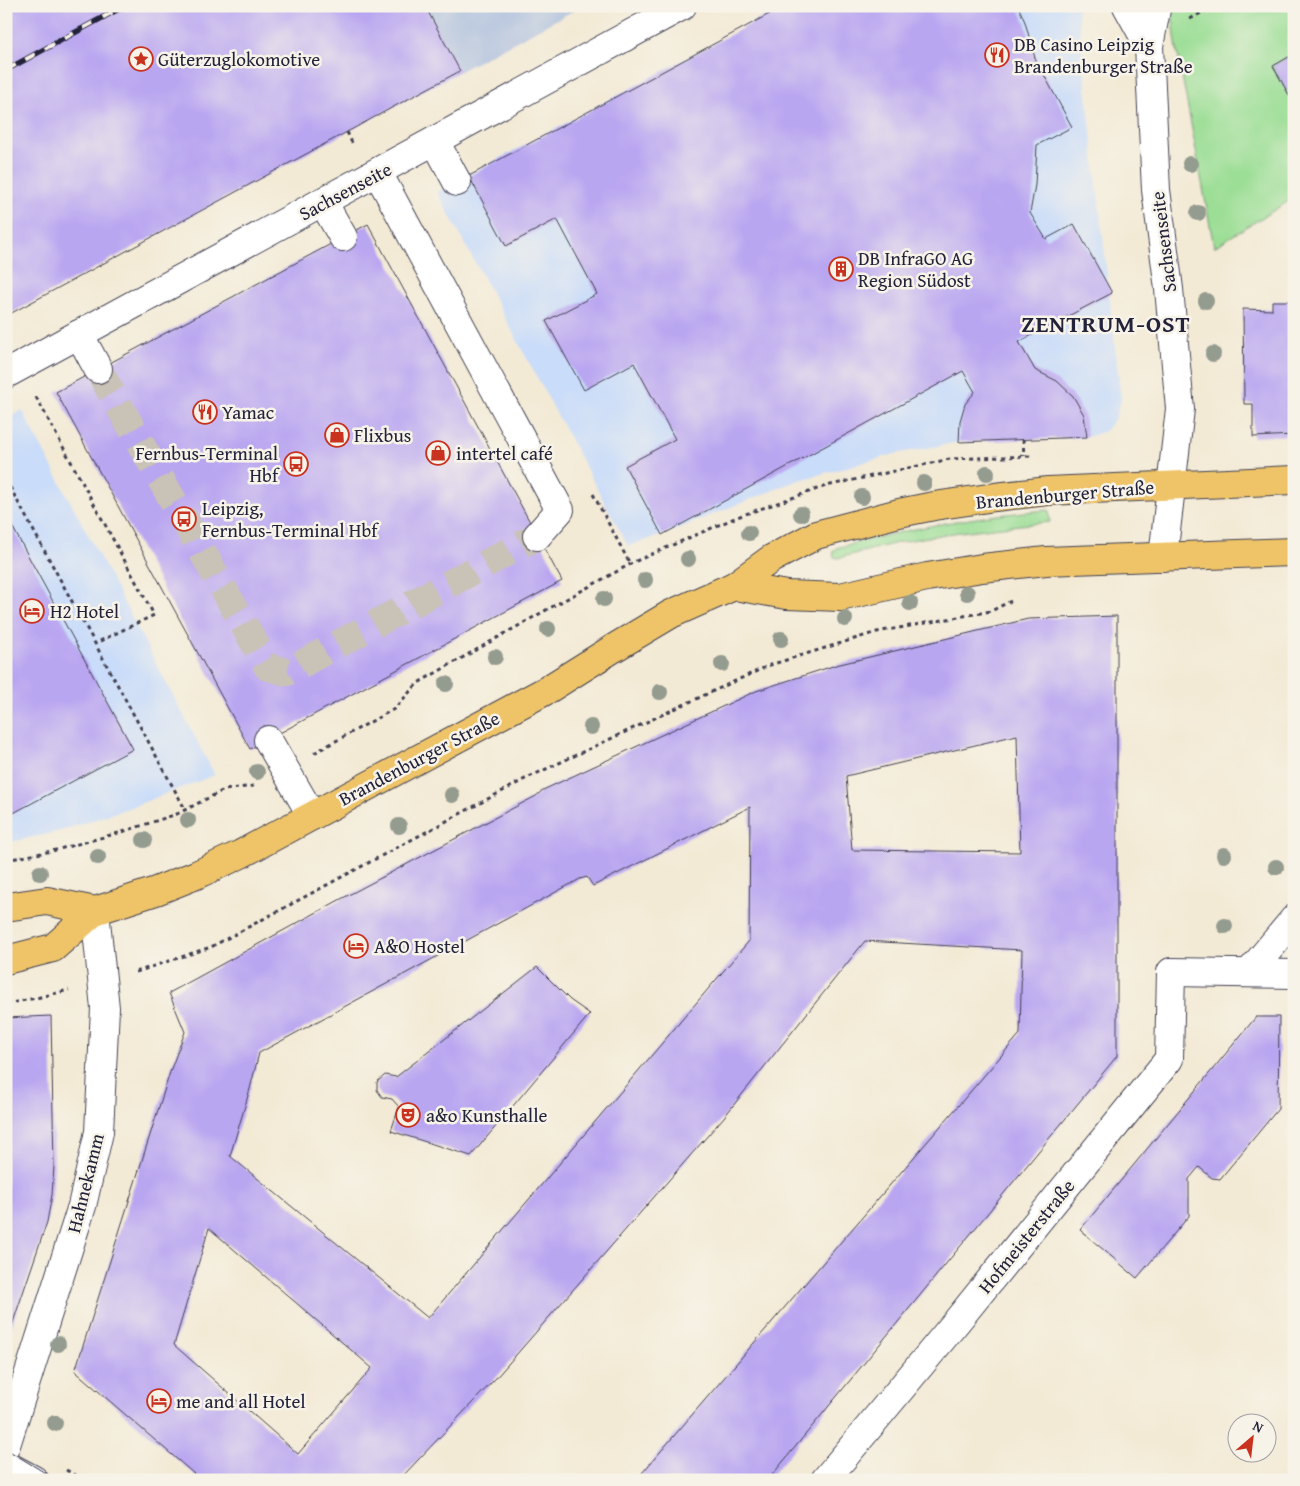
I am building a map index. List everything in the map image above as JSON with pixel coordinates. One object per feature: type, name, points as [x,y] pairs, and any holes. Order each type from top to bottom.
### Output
[{"type":"main road","name":"Brandenburger Straße","points":[[6,960],[52,948],[95,911],[156,891],[241,854],[547,690],[671,614],[734,586],[771,559],[816,535],[934,506],[995,497],[1048,491],[1294,480]]},
{"type":"main road","points":[[734,586],[787,595],[840,597],[927,576],[1046,561],[1294,552]]},
{"type":"main road","name":"Brandenburger Straße","points":[[6,907],[47,901],[95,911]]},
{"type":"street","name":"Sachsenseite","points":[[6,374],[682,6]]},
{"type":"street","name":"Sachsenseite","points":[[1126,6],[1148,46]]},
{"type":"street","name":"Sachsenseite","points":[[1156,6],[1148,46],[1156,190],[1169,290],[1180,409],[1164,557]]},
{"type":"street","points":[[435,141],[457,182]]},
{"type":"street","points":[[378,172],[560,510],[537,536]]},
{"type":"street","points":[[323,202],[343,237]]},
{"type":"street","points":[[79,334],[98,369]]},
{"type":"street","points":[[268,740],[312,816]]},
{"type":"street","name":"Hahnekamm","points":[[6,1446],[82,1206],[99,1132],[105,1008],[95,911]]},
{"type":"street","points":[[1249,973],[1294,919]]},
{"type":"street","name":"Hofmeisterstraße","points":[[825,1480],[1170,1059],[1170,972],[1249,973]]},
{"type":"street","points":[[1249,973],[1294,974]]},
{"type":"street","points":[[6,1465],[34,1480]]},
{"type":"path","points":[[32,389],[154,614],[96,643]]},
{"type":"path","points":[[1023,439],[1024,456]]},
{"type":"path","points":[[6,480],[185,809]]},
{"type":"path","points":[[6,1004],[36,998],[101,970],[145,970],[211,947],[527,778],[770,665],[877,632],[991,611],[1016,599]]},
{"type":"shaded area","points":[[425,6],[582,6],[460,71]]},
{"type":"shaded area","name":"DB InfraGO AG Region Südost","points":[[784,6],[1077,6],[1121,400],[1115,418],[1105,431],[1087,437],[959,442],[895,454],[796,481],[662,535],[628,546],[437,192]]},
{"type":"shaded area","points":[[22,410],[215,775],[134,806],[57,832],[6,843],[6,420]]},
{"type":"green space","points":[[1171,6],[1294,6],[1294,54],[1273,66],[1294,104],[1294,198],[1214,247],[1176,44]]},
{"type":"green space","points":[[1049,510],[1050,522],[938,535],[838,558],[834,557],[833,552],[836,548],[915,529],[995,515]]},
{"type":"building","points":[[6,6],[425,6],[460,71],[6,316]]},
{"type":"building","name":"DB InfraGO AG Region Südost","points":[[784,6],[1018,6],[1025,22],[1035,58],[1072,127],[1037,145],[1035,185],[1030,213],[1046,239],[1074,224],[1112,293],[1019,342],[1035,370],[1057,381],[1073,396],[1084,415],[1087,437],[959,442],[960,421],[965,404],[975,392],[963,371],[662,535],[625,466],[675,439],[634,363],[584,390],[546,321],[597,294],[557,219],[506,246],[469,176]]},
{"type":"building","points":[[1294,54],[1294,104],[1273,66]]},
{"type":"building","name":"Fernbus-Terminal Hbf","points":[[368,224],[562,581],[250,749],[56,392]]},
{"type":"building","points":[[1272,301],[1294,301],[1294,435],[1253,437],[1253,404],[1244,404],[1243,309],[1272,310]]},
{"type":"building","name":"H2 Hotel","points":[[6,515],[133,749],[6,817],[6,712],[8,711],[6,708]]},
{"type":"building","points":[[1117,616],[1117,1056],[768,1480],[636,1480],[1020,1034],[1022,950],[865,941],[724,1117],[495,1379],[399,1480],[201,1480],[75,1371],[172,1066],[185,1032],[169,993],[536,796],[543,790],[756,691],[836,665],[1028,619]],"holes":[[[1017,735],[1020,852],[852,850],[846,776]],[[750,807],[749,941],[428,1318],[230,1156],[259,1053],[580,879],[587,877],[593,886]],[[209,1228],[372,1368],[298,1454],[174,1345]]]},
{"type":"building","points":[[537,967],[570,1000],[590,1014],[471,1156],[391,1131],[399,1107],[392,1099],[382,1097],[377,1090],[377,1082],[385,1075],[396,1077]]},
{"type":"building","points":[[51,1016],[54,1166],[52,1195],[47,1222],[7,1340],[6,1018]]},
{"type":"building","points":[[1256,1017],[1279,1017],[1278,1109],[1220,1179],[1212,1178],[1199,1167],[1189,1179],[1189,1216],[1137,1278],[1080,1230]]},
{"type":"tunnel","points":[[98,369],[268,667],[287,672],[537,536]]},
{"type":"tram line","points":[[6,1449],[57,1480]]},
{"type":"tram line","points":[[6,1476],[11,1480]]},
{"type":"railway","points":[[6,70],[124,6]]},
{"type":"place","name":"DB Casino Leipzig Brandenburger Straße","points":[[997,55]]},
{"type":"place","name":"Güterzuglokomotive","points":[[141,59]]},
{"type":"place","name":"DB InfraGO AG Region Südost","points":[[841,269]]},
{"type":"place","name":"Yamac","points":[[205,412]]},
{"type":"place","name":"Flixbus","points":[[337,435]]},
{"type":"place","name":"intertel café","points":[[438,453]]},
{"type":"place","name":"Fernbus-Terminal Hbf","points":[[296,464]]},
{"type":"place","name":"Leipzig, Fernbus-Terminal Hbf","points":[[184,519]]},
{"type":"place","name":"H2 Hotel","points":[[32,611]]},
{"type":"place","name":"A&O Hostel","points":[[356,946]]},
{"type":"place","name":"a&o Kunsthalle","points":[[408,1115]]},
{"type":"place","name":"me and all Hotel","points":[[159,1401]]},
{"type":"district","name":"ZENTRUM-OST","points":[[1106,323]]}]
